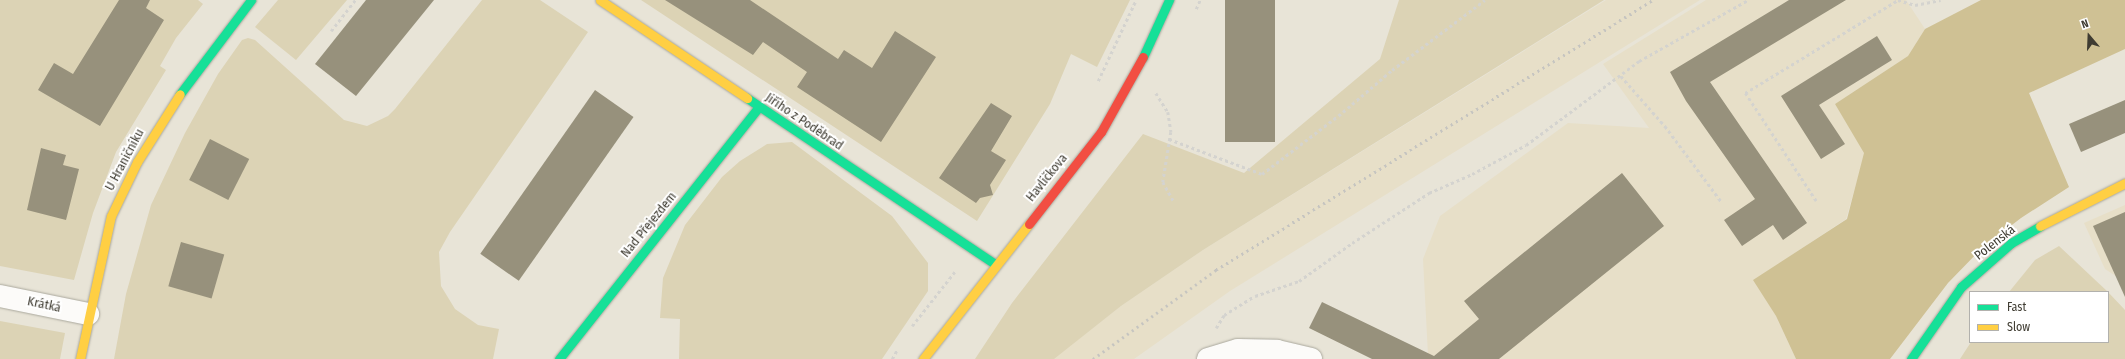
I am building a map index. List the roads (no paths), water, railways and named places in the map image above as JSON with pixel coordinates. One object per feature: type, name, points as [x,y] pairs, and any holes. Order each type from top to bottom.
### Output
[{"type":"street","name":"U Hraničníku","points":[[80,359],[88,314],[111,216],[137,162],[172,104],[251,0]]},
{"type":"street","name":"Jiřího z Poděbrad","points":[[600,0],[995,264]]},
{"type":"street","name":"Havlíčkova","points":[[923,359],[995,264],[1101,132],[1136,73],[1169,0]]},
{"type":"street","name":"Nad Přejezdem","points":[[559,359],[759,107]]},
{"type":"street","name":"Polenská","points":[[1911,359],[1961,287],[2011,244],[2062,214],[2125,183]]},
{"type":"street","name":"Krátká","points":[[0,296],[88,314]]},
{"type":"street","points":[[1208,359],[1238,350],[1277,351],[1311,359]]},
{"type":"railway","points":[[1093,359],[1216,270],[1653,0]]}]
